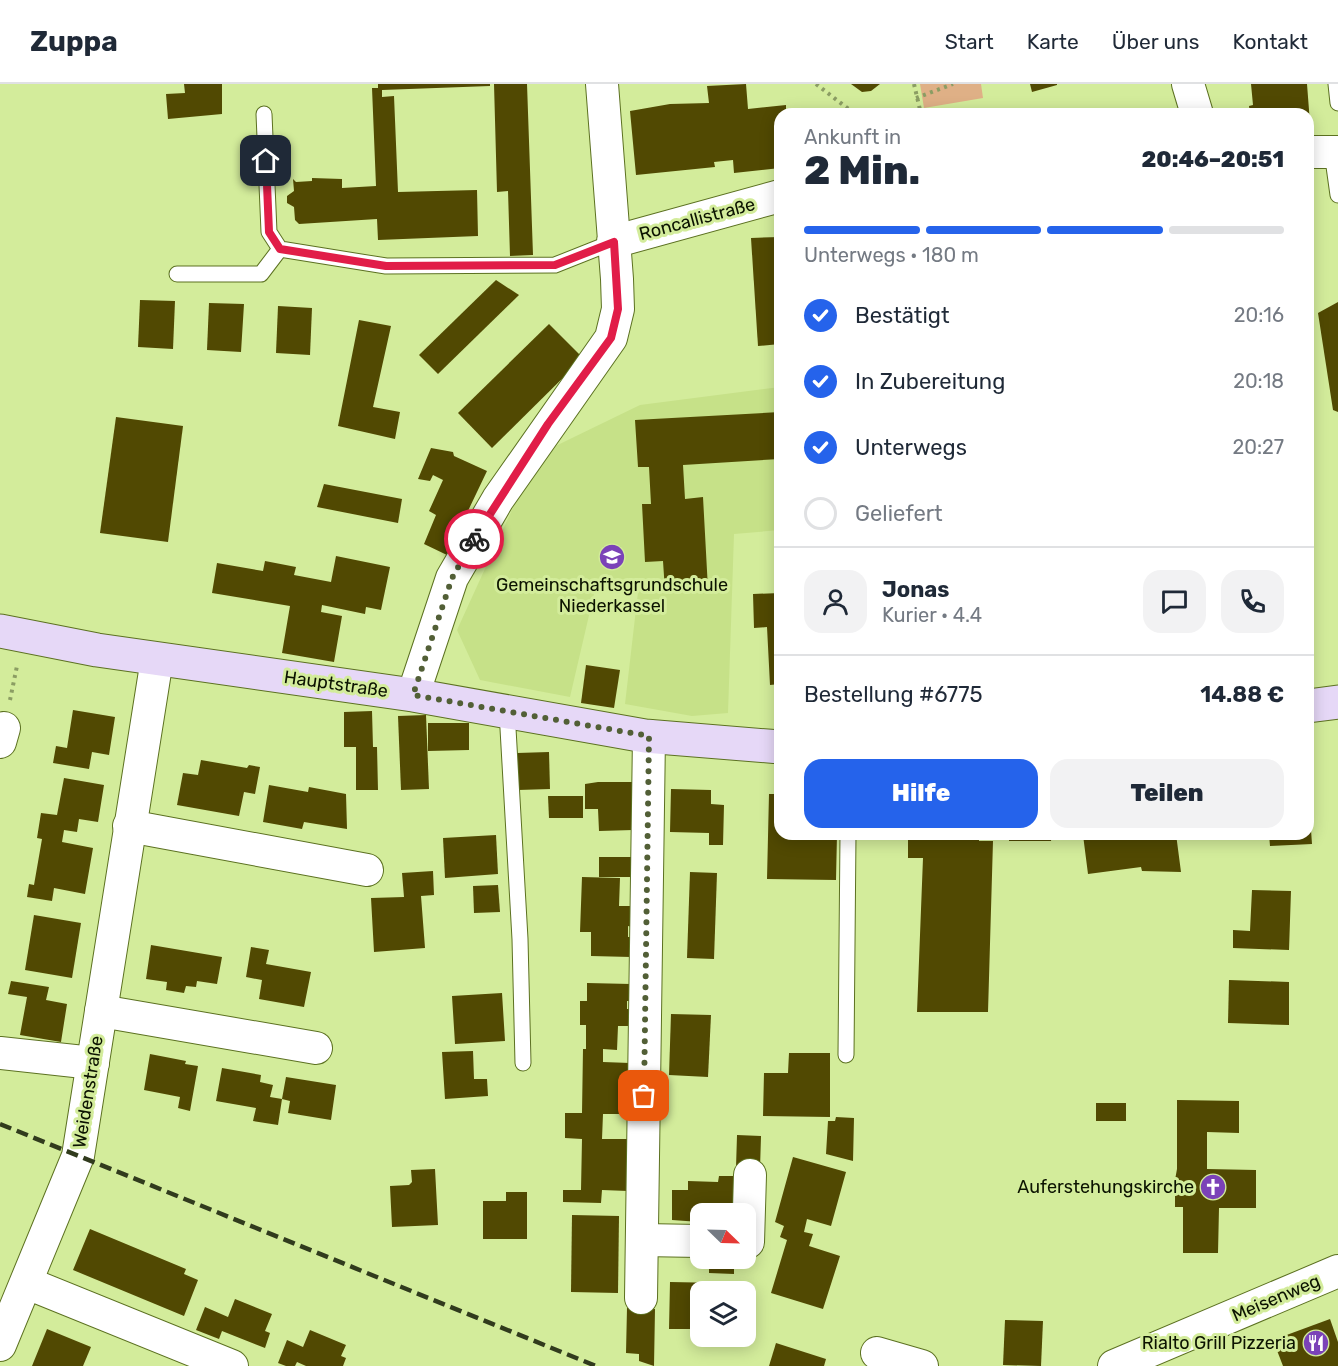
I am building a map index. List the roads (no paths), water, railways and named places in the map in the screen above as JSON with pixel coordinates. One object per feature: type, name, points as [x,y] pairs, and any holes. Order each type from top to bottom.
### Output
[{"type":"street","name":"Roncallistraße","points":[[602,84],[614,242],[774,198]]},
{"type":"street","points":[[1188,84],[1195,108]]},
{"type":"street","points":[[413,695],[452,578],[498,499],[611,338],[618,309],[614,242]]},
{"type":"street","name":"Hauptstraße","points":[[0,631],[157,659],[413,695],[649,736],[774,746]]},
{"type":"street","name":"Weidenstraße","points":[[0,1345],[78,1156],[157,659]]},
{"type":"street","points":[[1314,705],[1338,702]]},
{"type":"street","points":[[641,1298],[649,736]]},
{"type":"street","points":[[129,826],[367,870]]},
{"type":"street","points":[[101,1011],[316,1048]]},
{"type":"street","points":[[0,1053],[93,1063]]},
{"type":"street","points":[[749,1203],[750,1175]]},
{"type":"street","points":[[642,1240],[690,1241]]},
{"type":"street","name":"Meisenweg","points":[[1114,1366],[1338,1271]]},
{"type":"street","points":[[27,1283],[232,1366]]},
{"type":"street","points":[[877,1353],[922,1366]]},
{"type":"lane","points":[[1336,84],[1338,103]]},
{"type":"lane","points":[[177,274],[261,274],[280,249],[269,232],[264,114]]},
{"type":"lane","points":[[1326,152],[1338,195]]},
{"type":"lane","name":"Roncallistraße","points":[[280,249],[386,266],[555,265],[614,242]]},
{"type":"lane","points":[[507,711],[520,939],[523,1063]]},
{"type":"lane","points":[[846,1055],[848,840]]},
{"type":"railway","points":[[0,1124],[596,1366]]},
{"type":"place","name":"Gemeinschaftsgrundschule Niederkassel","points":[[612,557]]},
{"type":"place","name":"Auferstehungskirche","points":[[1213,1187]]},
{"type":"place","name":"Rialto Grill Pizzeria","points":[[1316,1343]]}]
